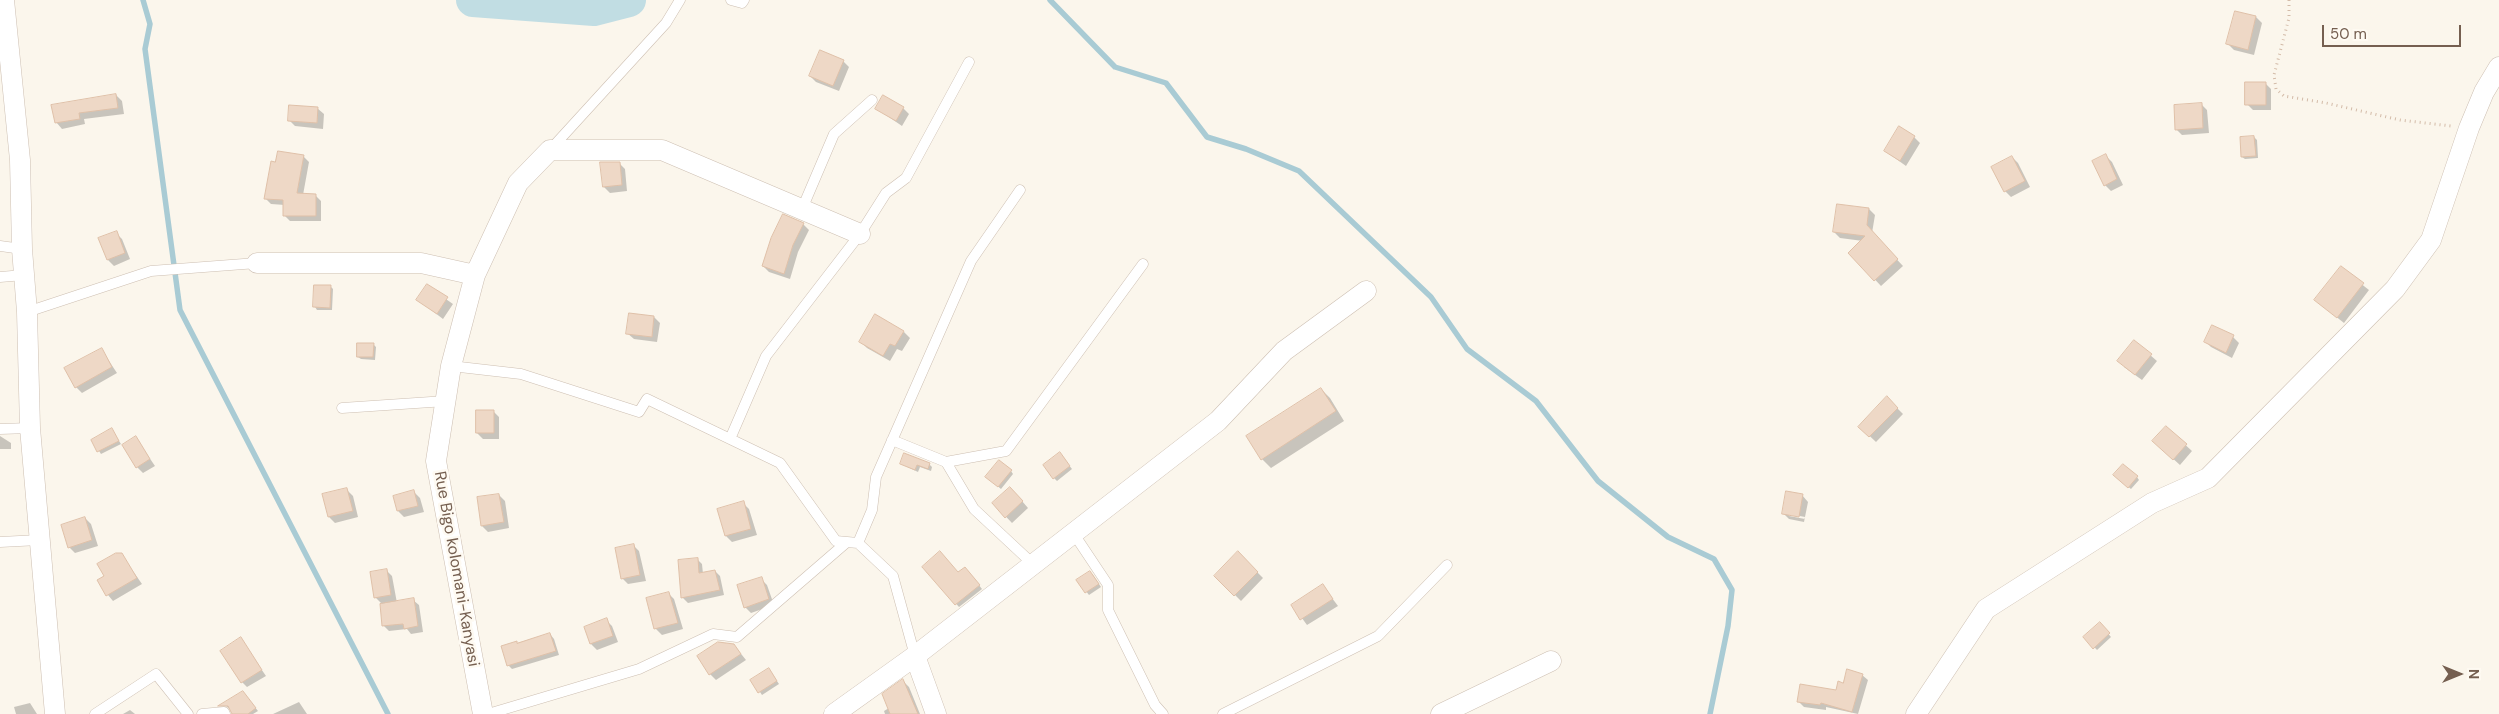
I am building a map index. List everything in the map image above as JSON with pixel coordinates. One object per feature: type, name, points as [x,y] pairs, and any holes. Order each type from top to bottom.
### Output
[{"type":"street","points":[[4,0],[20,160],[30,428],[55,714]]},
{"type":"street","points":[[1916,714],[1986,610],[2152,503],[2208,478],[2395,289],[2431,240],[2469,128],[2484,92],[2499,67]]},
{"type":"street","points":[[550,150],[662,150],[860,234]]},
{"type":"street","name":"Rue Bigo kolomani-Kanyasi","points":[[483,714],[436,461],[451,366],[475,275],[518,183],[550,150]]},
{"type":"street","points":[[257,263],[421,263],[475,275]]},
{"type":"street","points":[[834,714],[915,656],[1218,421],[1284,351],[1366,291]]},
{"type":"street","points":[[915,656],[936,714]]},
{"type":"street","points":[[1441,714],[1551,661]]},
{"type":"lane","points":[[550,150],[666,23],[680,0]]},
{"type":"lane","points":[[731,0],[742,3],[744,0]]},
{"type":"lane","points":[[730,439],[766,356],[860,234],[886,193],[906,178],[969,62]]},
{"type":"lane","points":[[802,209],[834,134],[872,100]]},
{"type":"lane","points":[[488,714],[639,669],[713,634],[737,637],[853,542],[872,510],[876,477],[971,260],[1020,190]]},
{"type":"lane","points":[[0,246],[22,249]]},
{"type":"lane","points":[[27,312],[151,271],[257,263]]},
{"type":"lane","points":[[892,440],[946,462],[1006,451],[1143,264]]},
{"type":"lane","points":[[0,277],[24,275]]},
{"type":"lane","points":[[451,366],[521,374],[639,412],[647,399],[780,463],[836,541],[853,542],[893,576],[915,656]]},
{"type":"lane","points":[[342,408],[446,400]]},
{"type":"lane","points":[[0,429],[30,428]]},
{"type":"lane","points":[[946,462],[974,510],[1034,565]]},
{"type":"lane","points":[[1074,534],[1108,585],[1108,610],[1155,706],[1162,714]]},
{"type":"lane","points":[[0,542],[39,540]]},
{"type":"lane","points":[[1223,714],[1378,636],[1447,565]]},
{"type":"lane","points":[[94,714],[156,674],[188,714]]},
{"type":"lane","points":[[202,714],[224,712],[225,714]]},
{"type":"path","points":[[2288,0],[2289,18],[2274,75],[2276,89],[2284,96],[2326,103],[2400,120],[2469,128]]},
{"type":"building","points":[[2235,11],[2256,16],[2248,50],[2226,44]]},
{"type":"building","points":[[820,50],[844,60],[833,86],[809,76]]},
{"type":"building","points":[[2245,82],[2266,82],[2266,105],[2245,105]]},
{"type":"building","points":[[116,94],[118,108],[79,113],[80,119],[55,123],[51,105]]},
{"type":"building","points":[[883,95],[904,107],[896,121],[875,109]]},
{"type":"building","points":[[2202,103],[2203,128],[2175,130],[2174,105]]},
{"type":"building","points":[[289,105],[318,107],[317,123],[288,121]]},
{"type":"building","points":[[1899,126],[1915,136],[1900,161],[1884,151]]},
{"type":"building","points":[[2254,136],[2256,156],[2241,157],[2240,137]]},
{"type":"building","points":[[278,151],[304,155],[297,193],[316,194],[316,216],[283,216],[283,200],[264,199],[271,161],[275,162]]},
{"type":"building","points":[[2106,154],[2117,179],[2104,186],[2092,161]]},
{"type":"building","points":[[2012,156],[2025,181],[2004,192],[1991,167]]},
{"type":"building","points":[[600,162],[620,162],[622,185],[603,187]]},
{"type":"building","points":[[1837,204],[1869,208],[1867,225],[1898,259],[1874,281],[1848,253],[1865,236],[1833,232]]},
{"type":"building","points":[[783,214],[804,223],[793,245],[784,274],[762,266],[771,238]]},
{"type":"building","points":[[117,231],[125,253],[107,260],[98,238]]},
{"type":"building","points":[[2341,266],[2364,283],[2337,318],[2314,300]]},
{"type":"building","points":[[427,284],[448,297],[437,314],[416,300]]},
{"type":"building","points":[[314,285],[331,285],[330,308],[313,307]]},
{"type":"building","points":[[629,313],[654,316],[652,337],[626,334]]},
{"type":"building","points":[[875,314],[904,331],[895,346],[890,344],[883,356],[859,342]]},
{"type":"building","points":[[2212,325],[2234,335],[2226,353],[2204,342]]},
{"type":"building","points":[[2134,340],[2152,354],[2135,375],[2117,361]]},
{"type":"building","points":[[357,343],[374,343],[373,357],[357,357]]},
{"type":"building","points":[[102,348],[112,367],[75,388],[64,368]]},
{"type":"building","points":[[1321,388],[1336,411],[1261,460],[1246,436]]},
{"type":"building","points":[[1887,396],[1898,408],[1869,437],[1858,427]]},
{"type":"building","points":[[476,410],[494,410],[494,433],[476,433]]},
{"type":"building","points":[[2166,426],[2187,444],[2173,460],[2152,441]]},
{"type":"building","points":[[112,428],[119,441],[97,452],[91,440]]},
{"type":"building","points":[[136,436],[150,459],[136,468],[122,445]]},
{"type":"building","points":[[1060,452],[1070,466],[1053,479],[1043,465]]},
{"type":"building","points":[[904,453],[930,463],[928,469],[917,465],[915,470],[900,464]]},
{"type":"building","points":[[999,460],[1012,470],[998,487],[985,477]]},
{"type":"building","points":[[2123,464],[2138,476],[2128,488],[2113,475]]},
{"type":"building","points":[[1010,487],[1023,501],[1005,518],[992,503]]},
{"type":"building","points":[[347,488],[353,511],[328,517],[322,494]]},
{"type":"building","points":[[414,490],[418,506],[397,511],[393,496]]},
{"type":"building","points":[[1786,491],[1803,494],[1799,517],[1782,514]]},
{"type":"building","points":[[499,494],[504,522],[481,526],[477,497]]},
{"type":"building","points":[[744,501],[751,529],[725,536],[717,509]]},
{"type":"building","points":[[85,517],[92,540],[68,548],[61,525]]},
{"type":"building","points":[[634,544],[640,575],[621,579],[615,548]]},
{"type":"building","points":[[940,551],[958,572],[965,567],[980,585],[955,605],[922,567]]},
{"type":"building","points":[[1238,551],[1258,572],[1234,596],[1214,576]]},
{"type":"building","points":[[116,553],[122,553],[137,578],[106,596],[97,580],[104,576],[97,564]]},
{"type":"building","points":[[698,558],[699,573],[715,570],[720,590],[681,598],[678,560]]},
{"type":"building","points":[[387,569],[391,595],[374,598],[370,572]]},
{"type":"building","points":[[1090,571],[1099,584],[1085,593],[1076,580]]},
{"type":"building","points":[[762,577],[769,599],[744,608],[737,585]]},
{"type":"building","points":[[1323,584],[1333,599],[1300,620],[1291,605]]},
{"type":"building","points":[[669,592],[678,623],[654,629],[646,598]]},
{"type":"building","points":[[414,598],[418,626],[404,629],[403,624],[382,626],[380,604]]},
{"type":"building","points":[[607,618],[613,636],[590,644],[584,627]]},
{"type":"building","points":[[2100,622],[2110,633],[2093,649],[2083,637]]},
{"type":"building","points":[[550,633],[556,651],[507,666],[501,646]]},
{"type":"building","points":[[241,637],[262,670],[241,683],[220,651]]},
{"type":"building","points":[[718,642],[734,644],[741,654],[709,675],[697,656]]},
{"type":"building","points":[[769,668],[777,681],[758,693],[750,680]]},
{"type":"building","points":[[1847,669],[1863,674],[1852,712],[1821,703],[1820,705],[1797,702],[1800,684],[1836,690],[1838,681],[1843,683]]},
{"type":"building","points":[[903,679],[918,714],[890,714],[882,694]]},
{"type":"building","points":[[243,691],[256,708],[248,714],[232,714],[228,706],[218,706]]},
{"type":"waterway","points":[[143,0],[150,24],[145,49],[180,310],[388,714]]},
{"type":"waterway","points":[[473,0],[594,9],[629,0]]},
{"type":"waterway","points":[[1050,0],[1115,67],[1166,83],[1207,137],[1246,149],[1299,171],[1431,297],[1467,349],[1536,401],[1598,481],[1668,537],[1714,559],[1732,590],[1728,626],[1710,714]]}]
